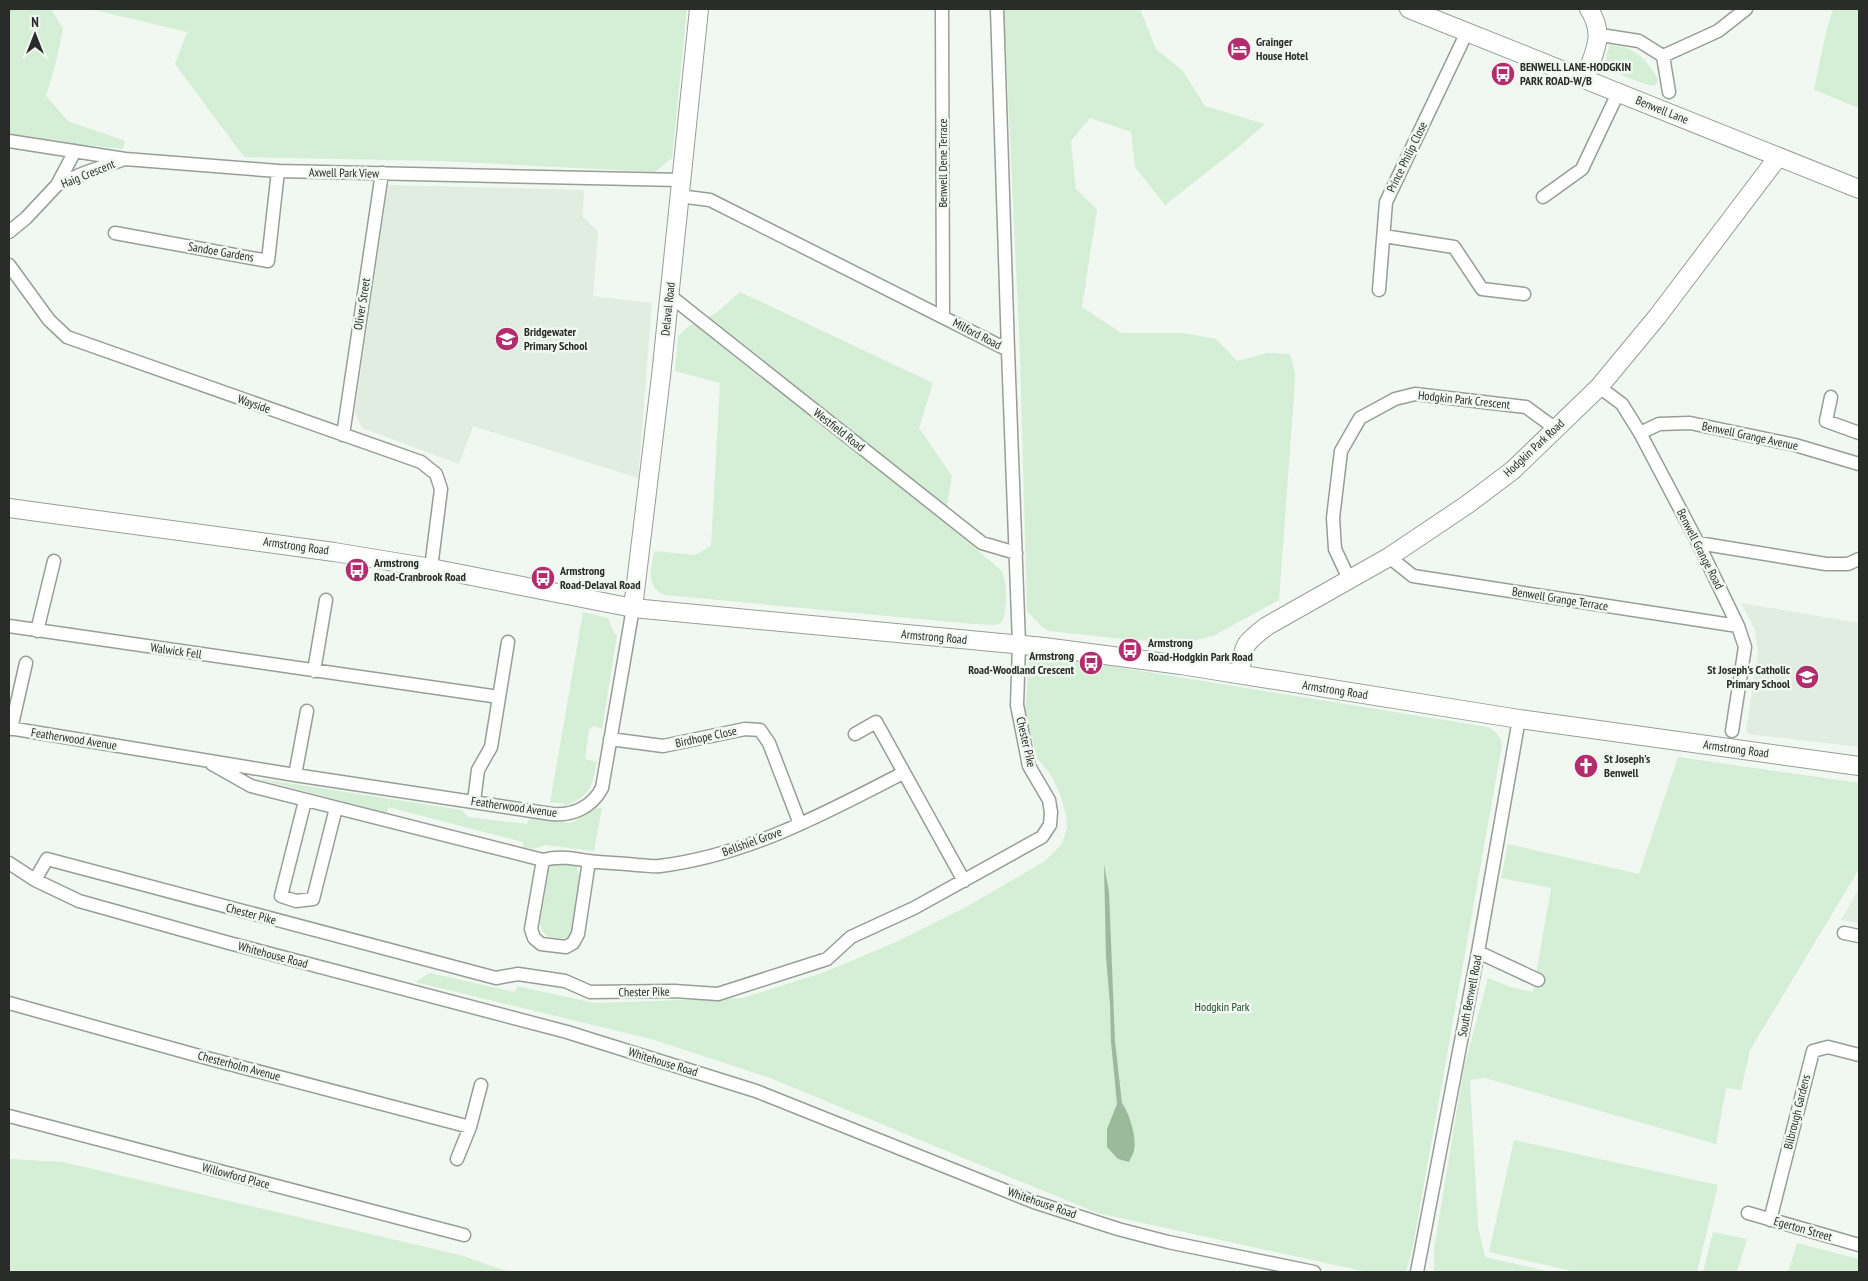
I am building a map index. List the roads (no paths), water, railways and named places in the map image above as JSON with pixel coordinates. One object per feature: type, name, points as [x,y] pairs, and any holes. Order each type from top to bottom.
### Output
[{"type":"street","name":"Delaval Road","points":[[633,608],[670,295],[700,9]]},
{"type":"street","name":"Benwell Dene Terrace","points":[[942,9],[943,317]]},
{"type":"street","points":[[997,9],[1008,350]]},
{"type":"street","name":"Benwell Lane","points":[[1409,9],[1859,189]]},
{"type":"street","points":[[1585,79],[1599,37],[1596,20],[1589,9]]},
{"type":"street","points":[[1663,56],[1718,31],[1746,9]]},
{"type":"street","name":"Prince Philip Close","points":[[1379,290],[1386,202],[1467,32]]},
{"type":"street","points":[[1607,36],[1639,41],[1663,56],[1669,92]]},
{"type":"street","points":[[1543,197],[1582,169],[1618,93]]},
{"type":"street","name":"Axwell Park View","points":[[9,141],[124,159],[278,171],[382,173],[680,188]]},
{"type":"street","points":[[57,185],[75,151]]},
{"type":"street","name":"Hodgkin Park Road","points":[[1240,674],[1244,646],[1267,626],[1389,557],[1468,504],[1513,470],[1556,429],[1599,387],[1657,317],[1778,157]]},
{"type":"street","name":"Haig Crescent","points":[[9,232],[26,218],[57,185],[124,159]]},
{"type":"street","name":"Sandoe Gardens","points":[[115,233],[268,260],[278,171]]},
{"type":"street","name":"Oliver Street","points":[[343,435],[382,173]]},
{"type":"street","name":"Milford Road","points":[[680,188],[710,200],[1008,350],[1019,644]]},
{"type":"street","points":[[1384,236],[1454,247],[1482,289],[1524,294]]},
{"type":"street","name":"Wayside","points":[[9,265],[49,320],[67,337],[421,462],[436,474],[441,489],[431,568]]},
{"type":"street","name":"Westfield Road","points":[[670,295],[982,542],[1016,553]]},
{"type":"street","name":"Benwell Grange Road","points":[[1599,387],[1622,404],[1640,433],[1698,543],[1738,626],[1745,647],[1732,731]]},
{"type":"street","name":"Hodgkin Park Crescent","points":[[1350,579],[1335,549],[1333,518],[1341,451],[1360,418],[1395,399],[1415,394],[1526,407],[1556,429]]},
{"type":"street","points":[[1831,397],[1826,421],[1859,433]]},
{"type":"street","name":"Benwell Grange Avenue","points":[[1640,433],[1658,424],[1690,423],[1795,445],[1859,464]]},
{"type":"street","name":"Armstrong Road","points":[[9,508],[324,550],[431,568],[633,608],[1019,644],[1240,674],[1519,719],[1859,766]]},
{"type":"street","points":[[1698,543],[1826,564],[1848,564],[1859,559]]},
{"type":"street","name":"Benwell Grange Terrace","points":[[1389,557],[1413,576],[1738,626]]},
{"type":"street","points":[[34,631],[54,561]]},
{"type":"street","points":[[314,671],[326,600]]},
{"type":"street","name":"Featherwood Avenue","points":[[26,663],[10,728],[295,775],[562,814],[574,812],[587,806],[597,798],[602,788],[633,608]]},
{"type":"street","name":"Walwick Fell","points":[[9,626],[499,697]]},
{"type":"street","points":[[474,801],[478,770],[491,747],[508,642]]},
{"type":"street","name":"Chester Pike","points":[[35,880],[47,859],[496,978],[518,974],[546,978],[565,981],[590,992],[674,991],[718,994],[827,959],[851,936],[914,908],[1042,837],[1050,825],[1051,812],[1049,800],[1029,766],[1018,705],[1019,644]]},
{"type":"street","points":[[295,775],[307,711]]},
{"type":"street","name":"South Benwell Road","points":[[1417,1272],[1478,952],[1519,719]]},
{"type":"street","points":[[855,734],[876,722],[964,881]]},
{"type":"street","name":"Birdhope Close","points":[[610,739],[664,746],[745,728],[760,730],[769,743],[800,824]]},
{"type":"street","name":"Featherwood Avenue","points":[[204,759],[251,786],[543,860],[557,857],[588,861]]},
{"type":"street","name":"Bellshiel Grove","points":[[588,861],[657,866],[701,859],[748,845],[800,824],[903,773]]},
{"type":"street","points":[[304,800],[281,896],[296,902],[313,898],[336,808]]},
{"type":"street","points":[[543,860],[531,929],[534,938],[541,944],[566,947],[573,943],[578,934],[588,861]]},
{"type":"street","name":"Whitehouse Road","points":[[9,863],[35,880],[78,901],[567,1032],[756,1091],[1034,1202],[1118,1229],[1200,1249],[1314,1272]]},
{"type":"street","points":[[1844,933],[1859,936]]},
{"type":"street","points":[[1478,952],[1538,980]]},
{"type":"street","name":"Chesterholm Avenue","points":[[9,1003],[203,1057],[470,1127]]},
{"type":"street","name":"Bilbrough Gardens","points":[[1770,1220],[1813,1051],[1828,1047],[1859,1054]]},
{"type":"street","points":[[457,1159],[470,1127],[481,1085]]},
{"type":"street","name":"Willowford Place","points":[[9,1116],[464,1236]]},
{"type":"street","name":"Egerton Street","points":[[1748,1213],[1859,1245]]},
{"type":"place","name":"Grainger House Hotel","points":[[1239,49]]},
{"type":"place","name":"BENWELL LANE-HODGKIN PARK ROAD-W/B","points":[[1503,74]]},
{"type":"place","name":"Bridgewater Primary School","points":[[507,339]]},
{"type":"place","name":"Armstrong Road-Cranbrook Road","points":[[357,570]]},
{"type":"place","name":"Armstrong Road-Delaval Road","points":[[543,578]]},
{"type":"place","name":"Armstrong Road-Hodgkin Park Road","points":[[1130,650]]},
{"type":"place","name":"Armstrong Road-Woodland Crescent","points":[[1091,663]]},
{"type":"place","name":"St Joseph's Catholic Primary School","points":[[1807,677]]},
{"type":"place","name":"St Joseph's Benwell","points":[[1586,766]]},
{"type":"park label","name":"Hodgkin Park","points":[[1222,1007]]}]
